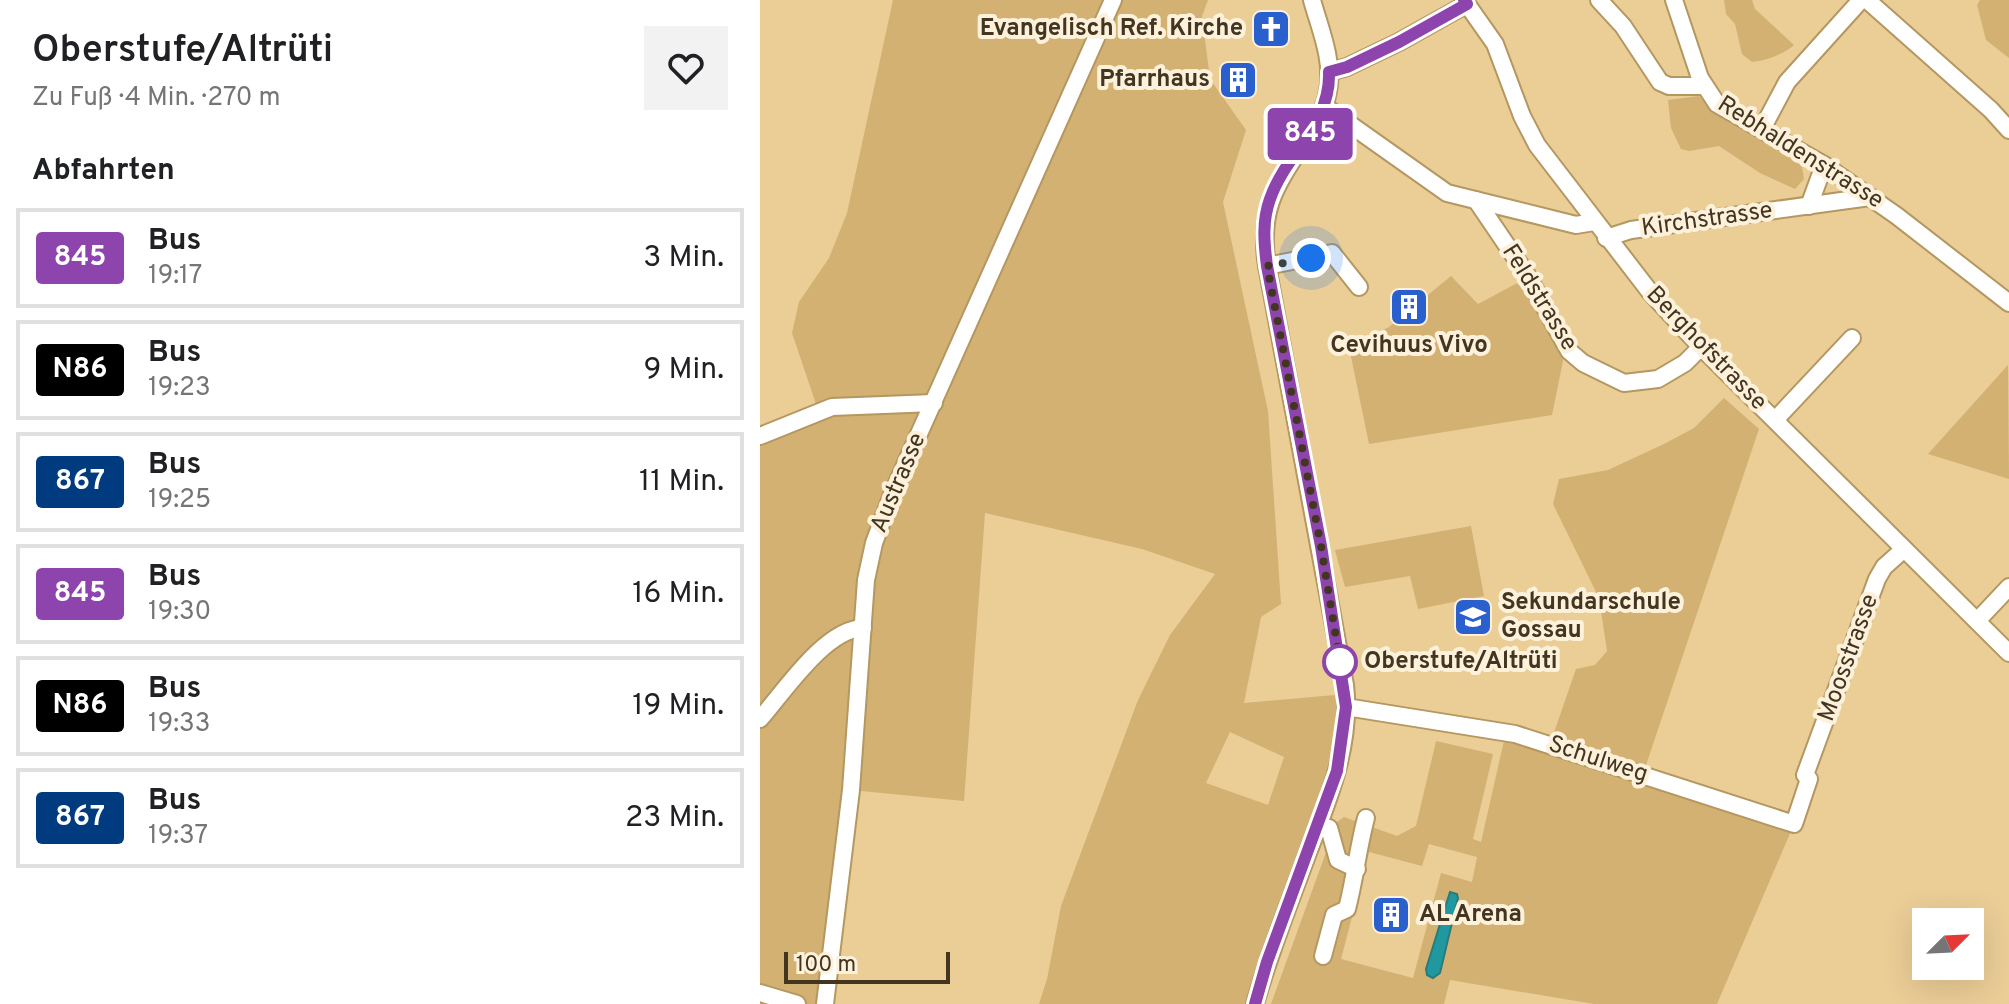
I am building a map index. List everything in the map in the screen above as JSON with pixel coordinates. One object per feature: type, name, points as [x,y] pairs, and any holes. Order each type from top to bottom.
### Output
[{"type":"street","name":"Austrasse","points":[[825,1004],[849,812],[868,566],[877,531],[1113,0]]},
{"type":"street","points":[[1255,1004],[1267,962],[1337,771],[1346,707],[1321,546],[1267,266],[1264,222],[1270,198],[1317,123],[1329,87],[1329,72],[1312,0]]},
{"type":"street","points":[[1599,0],[1623,26],[1660,82],[1669,86],[1704,86]]},
{"type":"street","name":"Rebhaldenstrasse","points":[[1674,0],[1704,86],[1723,110],[1824,165],[2009,303]]},
{"type":"street","points":[[1762,129],[1787,82],[1864,0],[1991,110],[2009,130]]},
{"type":"street","points":[[1329,72],[1347,67],[1399,42],[1466,2]]},
{"type":"street","name":"Berghofstrasse","points":[[1466,2],[1495,44],[1533,139],[1650,292],[1701,347],[2009,653]]},
{"type":"street","points":[[1324,106],[1447,193],[1576,225],[1594,222]]},
{"type":"street","points":[[1809,206],[1824,165]]},
{"type":"street","name":"Kirchstrasse","points":[[1606,238],[1631,230],[1870,197]]},
{"type":"street","name":"Feldstrasse","points":[[1476,200],[1527,275],[1569,351],[1583,363],[1624,383],[1658,379],[1685,363],[1701,347]]},
{"type":"street","points":[[1267,266],[1332,253],[1359,287]]},
{"type":"street","points":[[1775,420],[1852,338]]},
{"type":"street","points":[[760,436],[832,407],[934,403]]},
{"type":"street","name":"Moosstrasse","points":[[1805,775],[1877,579],[1884,567],[1904,549]]},
{"type":"street","points":[[1977,621],[2009,587]]},
{"type":"street","points":[[760,719],[826,644],[848,631],[863,628]]},
{"type":"street","name":"Schulweg","points":[[1346,707],[1515,734],[1794,824],[1809,779],[1805,775]]},
{"type":"street","points":[[1323,956],[1334,915],[1347,909],[1366,818]]},
{"type":"street","points":[[1329,828],[1338,860],[1357,869]]},
{"type":"street","points":[[760,993],[797,1004]]},
{"type":"shaded area","points":[[893,0],[1208,0],[1202,16],[1210,79],[1246,130],[1223,202],[1268,411],[1281,604],[1261,617],[1244,703],[1346,694],[1345,728],[1255,1004],[1039,1004],[1061,906],[1138,700],[1170,635],[1215,574],[1142,549],[985,513],[964,801],[851,790],[825,1004],[760,1004],[760,436],[818,410],[792,333],[799,302],[829,258],[847,213]],"holes":[[[1230,732],[1284,757],[1268,805],[1206,783]]]},
{"type":"shaded area","points":[[1724,0],[1752,0],[1755,9],[1794,45],[1774,56],[1752,62],[1742,54],[1735,24],[1726,14]]},
{"type":"shaded area","points":[[1980,0],[2009,0],[2009,58],[1986,40],[1977,5]]},
{"type":"shaded area","points":[[1699,96],[1711,110],[1730,123],[1786,152],[1802,167],[1804,179],[1795,189],[1760,173],[1719,146],[1689,151],[1681,149],[1671,128],[1668,100]]},
{"type":"shaded area","points":[[1451,276],[1478,304],[1523,280],[1565,351],[1552,415],[1369,444],[1349,347],[1389,327]]},
{"type":"shaded area","points":[[2008,365],[2009,479],[1928,454]]},
{"type":"shaded area","points":[[1724,398],[1759,429],[1643,774],[1794,824],[1717,1004],[1594,1004],[1450,980],[1444,1004],[1271,1004],[1337,822],[1344,817],[1397,836],[1416,826],[1436,741],[1493,754],[1473,839],[1481,842],[1506,732],[1550,744],[1576,669],[1595,665],[1607,651],[1599,598],[1553,504],[1559,479],[1608,470],[1694,428]],"holes":[[[1429,844],[1477,857],[1472,882],[1441,873],[1413,978],[1341,959],[1369,852],[1422,866]]]},
{"type":"shaded area","points":[[1471,526],[1484,596],[1418,609],[1410,576],[1345,587],[1335,550]]},
{"type":"water","points":[[1450,892],[1457,894],[1458,898],[1440,973],[1433,978],[1427,975],[1426,969]]},
{"type":"bus line","name":"845","points":[[1255,1004],[1267,962],[1337,771],[1346,707],[1321,546],[1267,266],[1264,222],[1275,187],[1321,114],[1328,94],[1329,72],[1347,67],[1436,23],[1467,4],[1464,0]]},
{"type":"place","name":"Evangelisch Ref. Kirche","points":[[1271,29]]},
{"type":"place","name":"Pfarrhaus","points":[[1238,80]]},
{"type":"place","name":"Cevihuus Vivo","points":[[1409,307]]},
{"type":"place","name":"Sekundarschule Gossau","points":[[1473,617]]},
{"type":"place","name":"Oberstufe/Altrüti","points":[[1340,662]]},
{"type":"place","name":"AL Arena","points":[[1391,915]]},
{"type":"route","points":[[1311,258],[1267,266],[1340,662]]}]
